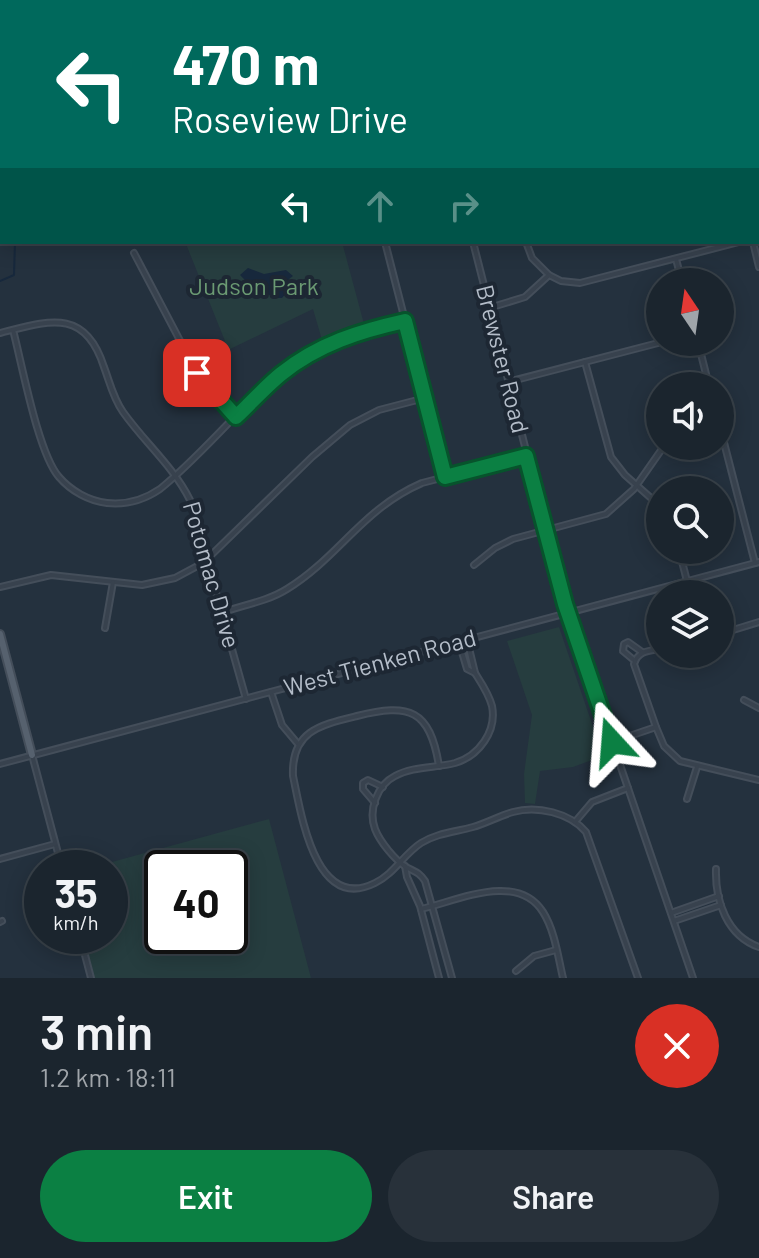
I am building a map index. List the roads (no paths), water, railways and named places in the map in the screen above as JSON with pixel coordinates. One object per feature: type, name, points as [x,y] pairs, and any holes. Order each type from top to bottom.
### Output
[{"type":"main road","points":[[0,634],[32,755]]},
{"type":"street","points":[[386,244],[445,477]]},
{"type":"street","name":"Brewster Road","points":[[473,244],[568,613],[693,978]]},
{"type":"street","points":[[527,244],[532,258],[549,275],[561,281],[580,283],[732,244]]},
{"type":"street","points":[[753,244],[759,267]]},
{"type":"street","points":[[134,253],[197,373],[236,417]]},
{"type":"street","points":[[676,259],[678,268]]},
{"type":"street","points":[[489,308],[525,297],[549,275]]},
{"type":"street","name":"Potomac Drive","points":[[0,333],[52,321],[70,324],[86,332],[99,351],[119,407],[177,475],[195,511],[246,699]]},
{"type":"street","points":[[13,330],[46,452],[60,478],[73,490],[97,501],[129,502],[151,495],[177,475],[280,374],[327,345],[352,334],[405,321]]},
{"type":"street","points":[[508,382],[646,346]]},
{"type":"street","points":[[585,362],[611,457],[646,493]]},
{"type":"street","points":[[0,587],[51,575],[142,585],[165,582],[193,569],[350,425],[379,410],[425,398]]},
{"type":"street","points":[[223,612],[268,598],[288,588],[391,498],[422,483],[526,456]]},
{"type":"street","points":[[474,565],[504,543],[606,514],[625,499],[654,460]]},
{"type":"street","points":[[729,460],[757,562]]},
{"type":"street","name":"West Tienken Road","points":[[691,580],[757,562]]},
{"type":"street","points":[[105,628],[113,582]]},
{"type":"street","name":"West Tienken Road","points":[[0,764],[646,592]]},
{"type":"street","points":[[734,630],[759,622]]},
{"type":"street","points":[[452,978],[434,906],[419,872],[400,861],[376,831],[373,820],[375,803],[383,787],[397,775],[458,762],[474,754],[490,733],[492,705],[475,673],[467,640]]},
{"type":"street","points":[[459,642],[467,669],[475,673]]},
{"type":"street","points":[[642,652],[633,644],[624,644],[623,651],[635,661],[659,738],[674,757],[697,767],[759,780]]},
{"type":"street","points":[[635,661],[646,651]]},
{"type":"street","points":[[271,692],[282,725],[298,744]]},
{"type":"street","points":[[744,700],[759,708]]},
{"type":"street","points":[[439,766],[433,734],[420,719],[402,710],[390,709],[312,730],[298,744],[292,763],[309,841],[322,871],[340,884],[359,887],[375,884],[430,838],[522,810],[559,814],[586,832],[593,846],[638,978]]},
{"type":"street","points":[[612,742],[656,727]]},
{"type":"street","points":[[32,755],[57,850]]},
{"type":"street","points":[[687,799],[697,767]]},
{"type":"street","points":[[375,803],[363,789],[363,783],[368,780],[383,787]]},
{"type":"street","points":[[575,822],[592,802],[628,788]]},
{"type":"street","points":[[0,859],[55,844]]},
{"type":"street","points":[[405,866],[421,909],[439,978]]},
{"type":"street","points":[[716,869],[721,905],[735,934],[759,947]]},
{"type":"street","points":[[421,909],[498,890],[529,898],[543,912],[563,978]]},
{"type":"street","points":[[671,913],[719,896]]},
{"type":"street","points":[[697,904],[700,912]]},
{"type":"street","points":[[674,921],[721,905]]},
{"type":"street","points":[[516,971],[534,956],[556,950]]},
{"type":"street","points":[[85,954],[91,978]]},
{"type":"water","points":[[248,268],[264,274],[286,270],[293,276],[289,279],[287,292],[282,298],[276,298],[252,287],[240,275]]},
{"type":"waterway","points":[[0,281],[14,275],[15,244]]},
{"type":"park label","name":"Judson Park","points":[[254,287]]}]
